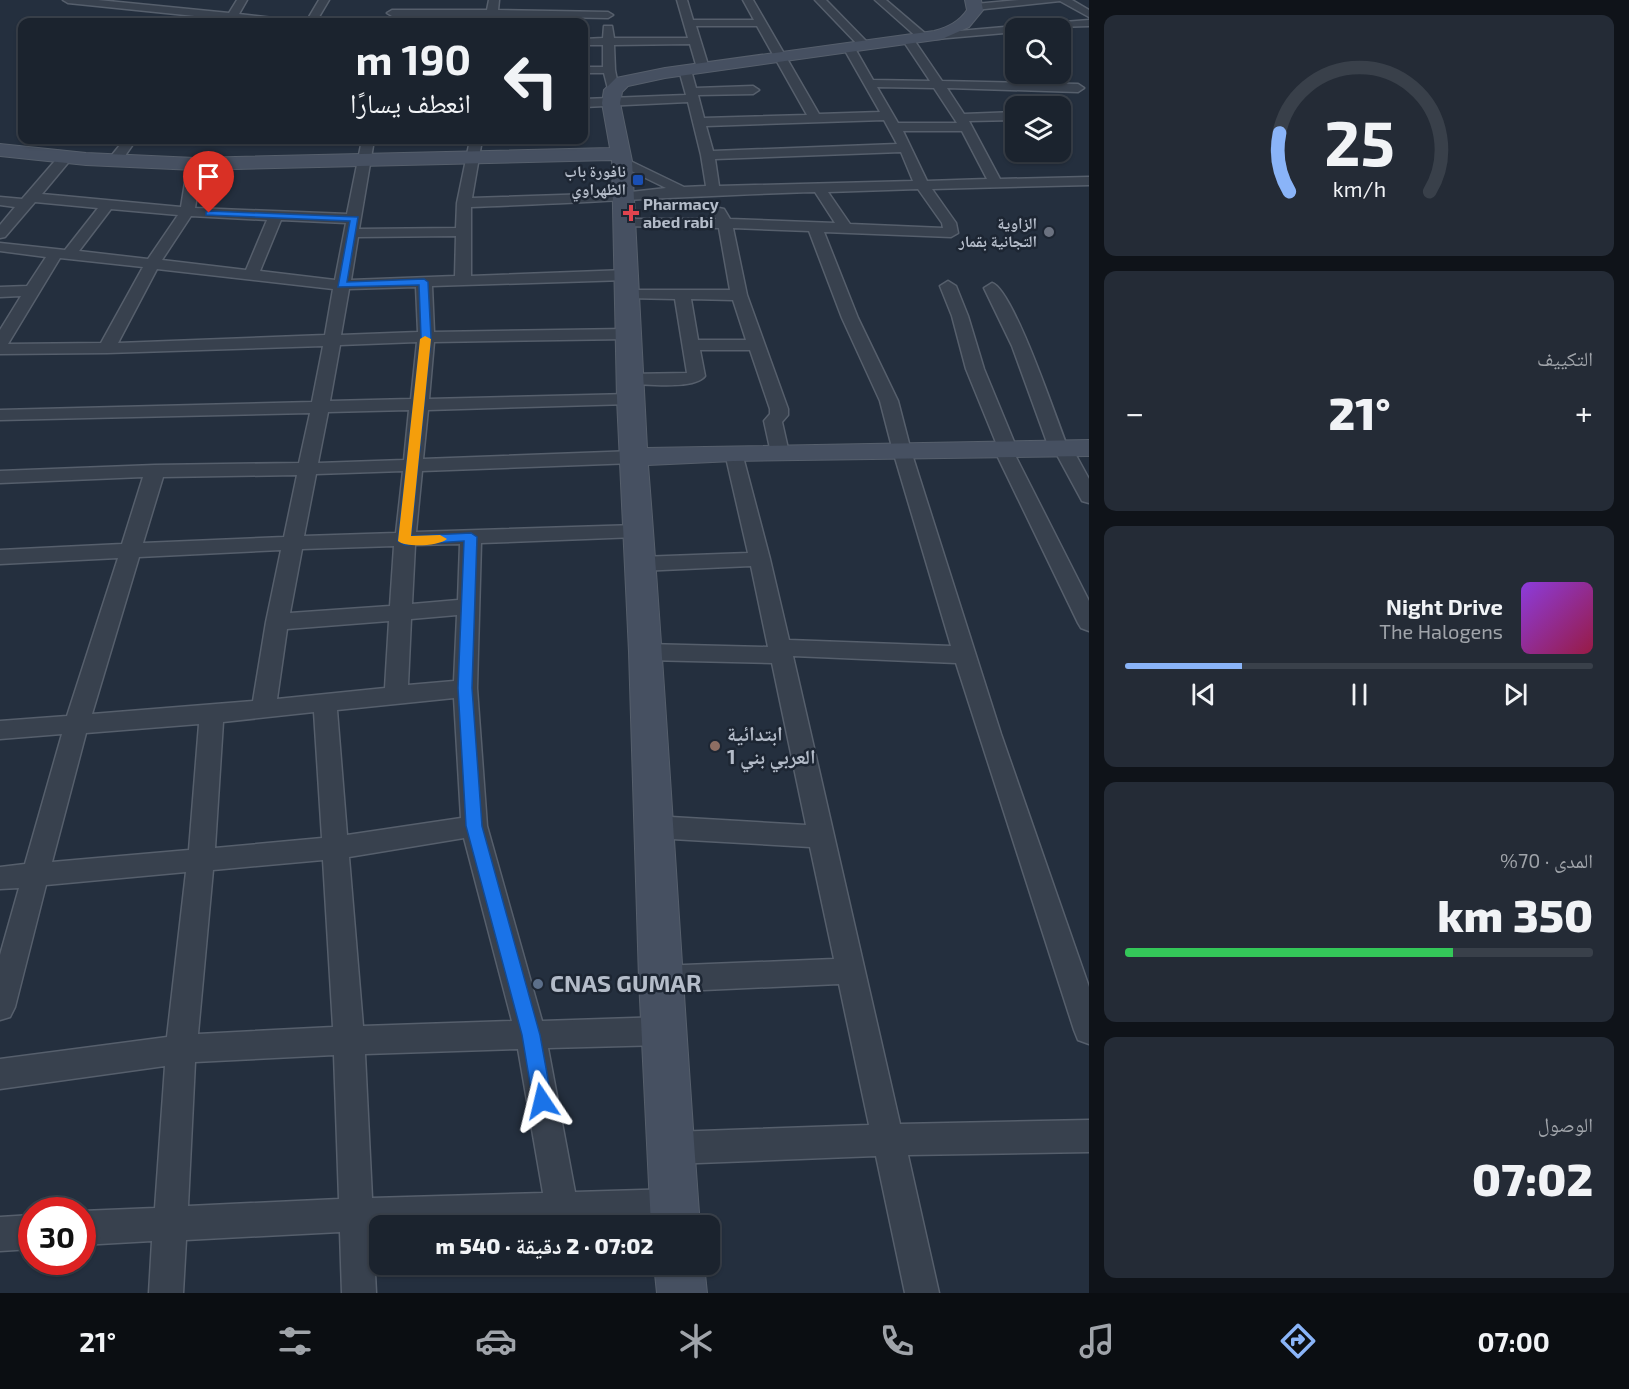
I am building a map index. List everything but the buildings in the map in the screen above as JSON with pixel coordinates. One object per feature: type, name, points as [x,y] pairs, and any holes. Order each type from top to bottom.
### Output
[{"type":"main road","points":[[676,1215],[660,979],[646,652],[629,389],[622,158],[604,91],[627,81],[693,74],[780,57],[922,37],[963,25],[974,6]]},
{"type":"main road","points":[[0,150],[65,158],[195,164],[365,162],[475,149],[622,158]]},
{"type":"main road","points":[[634,457],[734,453],[1070,448]]},
{"type":"main road","points":[[680,1275],[681,1293]]},
{"type":"street","points":[[68,0],[106,2],[216,18]]},
{"type":"street","points":[[156,18],[174,0]]},
{"type":"street","points":[[230,18],[242,0]]},
{"type":"street","points":[[313,18],[324,0]]},
{"type":"street","points":[[393,0],[391,18],[608,15]]},
{"type":"street","points":[[491,18],[494,0]]},
{"type":"street","points":[[604,91],[609,42],[606,0]]},
{"type":"street","points":[[682,0],[688,24],[699,122],[708,154],[711,190],[724,223],[739,295],[779,410],[773,421],[780,453]]},
{"type":"street","points":[[748,0],[814,118]]},
{"type":"street","points":[[464,203],[622,209],[724,223],[951,233],[949,224],[922,185],[906,148],[868,83],[857,46],[820,0]]},
{"type":"street","points":[[880,0],[922,37],[938,85],[963,123],[996,184]]},
{"type":"street","points":[[974,6],[1055,0]]},
{"type":"street","points":[[1064,0],[1089,14]]},
{"type":"street","points":[[974,6],[999,31]]},
{"type":"street","points":[[688,24],[761,23]]},
{"type":"street","points":[[1071,24],[1089,23]]},
{"type":"street","points":[[922,37],[1005,30]]},
{"type":"street","points":[[588,42],[609,42],[693,74],[753,90]]},
{"type":"street","points":[[588,74],[604,91]]},
{"type":"street","points":[[1071,80],[1083,91]]},
{"type":"street","points":[[868,83],[1083,91]]},
{"type":"street","points":[[699,122],[814,118],[963,123],[1005,117]]},
{"type":"street","points":[[115,160],[127,144]]},
{"type":"street","points":[[264,708],[367,144]]},
{"type":"street","points":[[708,154],[906,148]]},
{"type":"street","points":[[463,280],[464,203],[475,149]]},
{"type":"street","points":[[0,234],[65,158]]},
{"type":"street","points":[[622,158],[682,191]]},
{"type":"street","points":[[107,348],[153,263],[188,212],[195,164]]},
{"type":"street","points":[[622,209],[682,191],[1089,181]]},
{"type":"street","points":[[819,188],[845,228]]},
{"type":"street","points":[[0,201],[107,205],[275,217],[353,226],[462,232]]},
{"type":"street","points":[[0,343],[33,291],[107,205]]},
{"type":"street","points":[[251,274],[275,217]]},
{"type":"street","points":[[814,226],[850,318],[885,391],[964,655],[1089,1030]]},
{"type":"street","points":[[0,247],[342,285],[463,280],[626,284],[682,294],[739,295]]},
{"type":"street","points":[[396,695],[411,466],[426,337],[424,282]]},
{"type":"street","points":[[948,286],[960,316],[975,369],[1006,449],[1089,623]]},
{"type":"street","points":[[992,288],[1008,315],[1025,356],[1070,448],[1089,497]]},
{"type":"street","points":[[0,292],[33,291]]},
{"type":"street","points":[[0,416],[418,404],[629,389],[694,378],[697,373],[682,294]]},
{"type":"street","points":[[0,349],[107,348],[426,337],[627,334]]},
{"type":"street","points":[[691,345],[757,345]]},
{"type":"street","points":[[734,453],[781,651],[849,971],[922,1293]]},
{"type":"street","points":[[0,477],[155,471],[411,466],[634,457]]},
{"type":"street","points":[[0,1007],[76,726],[155,471]]},
{"type":"street","points":[[0,557],[294,543],[405,541],[637,531]]},
{"type":"street","points":[[471,537],[465,688],[474,826],[531,1035],[562,1210]]},
{"type":"street","points":[[639,564],[760,560]]},
{"type":"street","points":[[278,622],[467,608]]},
{"type":"street","points":[[646,652],[781,651],[964,655]]},
{"type":"street","points":[[0,730],[212,714],[465,688]]},
{"type":"street","points":[[325,702],[349,1040],[359,1293]]},
{"type":"street","points":[[166,1293],[181,1049],[201,861],[212,714]]},
{"type":"street","points":[[0,878],[336,848],[474,826]]},
{"type":"street","points":[[654,827],[821,837]]},
{"type":"street","points":[[660,979],[849,971]]},
{"type":"street","points":[[0,1074],[181,1049],[349,1040],[664,1031]]},
{"type":"street","points":[[672,1148],[888,1140],[1089,1137]]},
{"type":"street","points":[[96,1227],[356,1215],[562,1210],[657,1215]]},
{"type":"street","points":[[0,1234],[18,1233]]},
{"type":"slow traffic","points":[[425,339],[405,541],[440,539]]},
{"type":"place","name":"نافورة باب الظهراوي","points":[[638,180]]},
{"type":"place","name":"Pharmacy abed rabi","points":[[631,213]]},
{"type":"place","name":"الزاوية التجانية بقمار","points":[[1049,232]]},
{"type":"place","name":"ابتدائية العربي بني 1","points":[[715,746]]},
{"type":"place","name":"CNAS GUMAR","points":[[538,984]]},
{"type":"route","points":[[209,213],[355,219],[342,285],[424,282],[426,337],[405,541],[471,537],[465,688],[474,826],[531,1035],[542,1101]]}]
